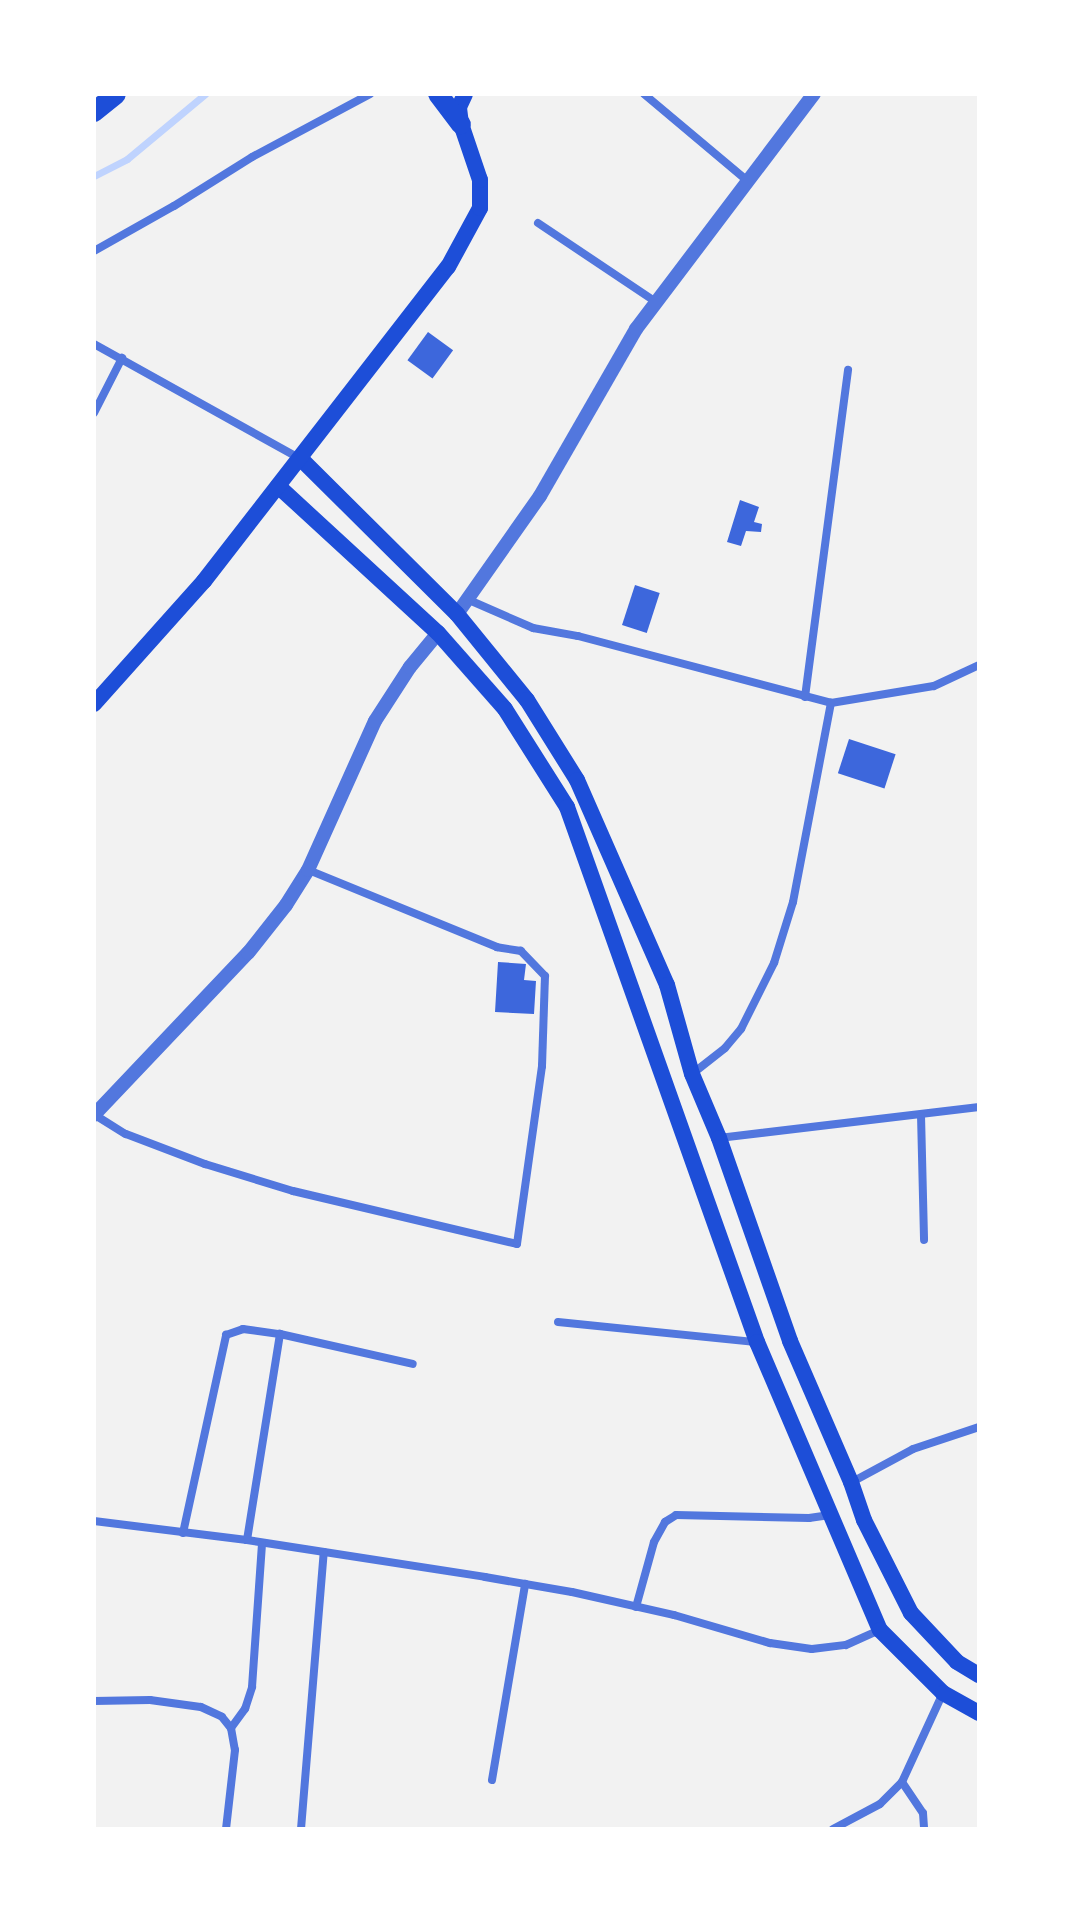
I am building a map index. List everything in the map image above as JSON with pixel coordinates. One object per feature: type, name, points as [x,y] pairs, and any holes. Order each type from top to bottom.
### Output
[{"type":"main road","points":[[94,112],[116,94]]},
{"type":"main road","points":[[438,94],[461,124]]},
{"type":"main road","points":[[94,704],[204,581],[448,267],[469,233],[480,208],[480,180],[461,124],[459,107],[465,94]]},
{"type":"main road","points":[[300,458],[457,614],[527,700],[577,780],[667,985],[692,1074],[719,1138],[790,1341],[851,1482],[864,1520],[911,1613],[957,1662],[979,1675]]},
{"type":"main road","points":[[278,486],[438,633],[505,709],[567,807],[757,1342],[880,1630],[943,1693],[979,1713]]},
{"type":"street","points":[[94,251],[252,157],[370,94]]},
{"type":"street","points":[[644,94],[749,182]]},
{"type":"street","points":[[457,614],[540,496],[586,413],[656,302],[814,94]]},
{"type":"street","points":[[538,223],[656,302]]},
{"type":"street","points":[[94,344],[300,458]]},
{"type":"street","points":[[94,413],[122,358]]},
{"type":"street","points":[[805,697],[848,370]]},
{"type":"street","points":[[469,600],[533,628],[578,636],[831,703],[934,686],[979,665]]},
{"type":"street","points":[[308,870],[497,947],[521,951],[545,976],[542,1066],[517,1244],[293,1191],[205,1164],[126,1134],[94,1115],[248,953],[308,870],[375,721],[410,667],[438,633]]},
{"type":"street","points":[[692,1074],[725,1048],[741,1029],[774,963],[793,902],[831,703]]},
{"type":"street","points":[[719,1138],[979,1107]]},
{"type":"street","points":[[921,1115],[924,1240]]},
{"type":"street","points":[[558,1322],[757,1342]]},
{"type":"street","points":[[183,1533],[226,1335],[243,1329],[280,1334],[413,1364]]},
{"type":"street","points":[[247,1540],[280,1334]]},
{"type":"street","points":[[851,1482],[913,1449],[979,1427]]},
{"type":"street","points":[[636,1607],[654,1542],[665,1522],[676,1515],[809,1518],[830,1515]]},
{"type":"street","points":[[94,1521],[247,1540],[525,1584],[636,1607],[770,1643],[812,1649],[846,1645],[880,1630]]},
{"type":"street","points":[[231,1728],[245,1709],[252,1687],[262,1543]]},
{"type":"street","points":[[301,1829],[324,1552]]},
{"type":"street","points":[[492,1780],[525,1584]]},
{"type":"street","points":[[833,1829],[880,1804],[902,1782],[943,1693]]},
{"type":"street","points":[[94,1701],[150,1700],[201,1707],[222,1717],[231,1728],[235,1750],[226,1829]]},
{"type":"street","points":[[902,1782],[923,1813],[924,1829]]},
{"type":"building","points":[[428,332],[453,350],[433,379],[407,360]]},
{"type":"building","points":[[740,500],[759,507],[754,522],[762,524],[761,532],[746,531],[741,546],[727,542]]},
{"type":"building","points":[[635,585],[660,593],[647,633],[622,625]]},
{"type":"building","points":[[849,739],[896,754],[884,788],[838,773]]},
{"type":"building","points":[[498,962],[526,964],[524,980],[536,981],[534,1014],[495,1012]]},
{"type":"waterway","points":[[94,176],[127,159],[205,94]]}]
